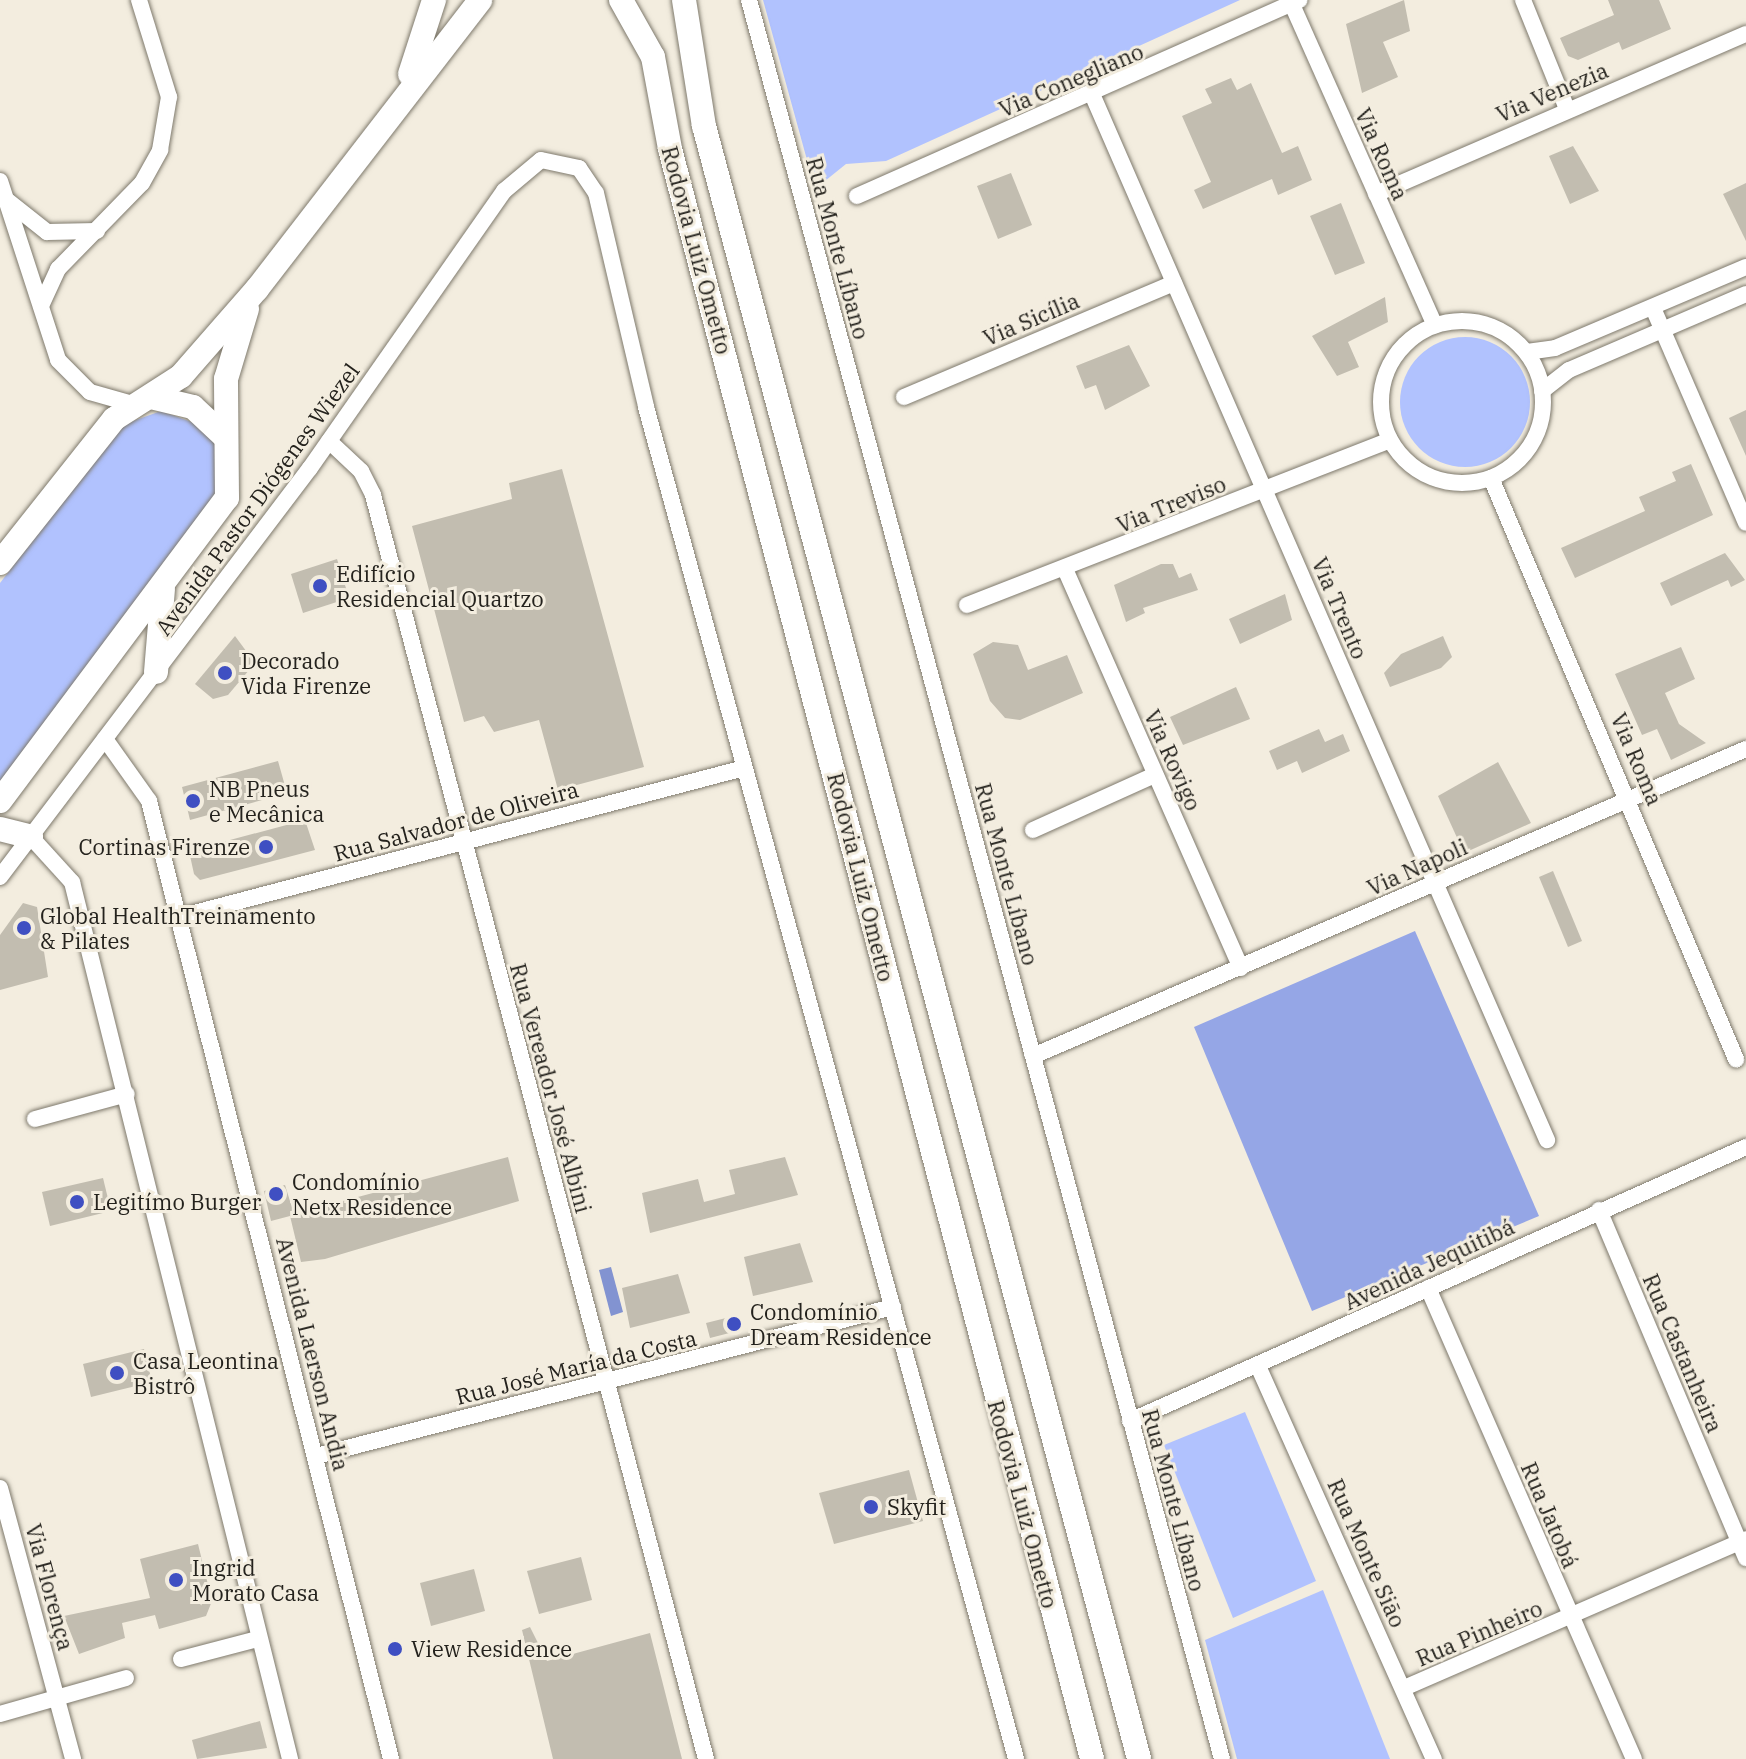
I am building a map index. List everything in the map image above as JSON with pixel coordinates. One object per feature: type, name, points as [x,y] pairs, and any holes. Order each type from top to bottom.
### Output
[{"type":"main road","points":[[403,93],[434,0]]},
{"type":"main road","points":[[0,563],[100,434],[141,400],[181,376],[257,289],[403,93],[480,0]]},
{"type":"main road","name":"Rodovia Luiz Ometto","points":[[621,0],[653,57],[670,149],[1092,1759]]},
{"type":"main road","name":"Rodovia Luiz Ometto","points":[[684,0],[704,126],[1139,1759]]},
{"type":"main road","points":[[0,801],[163,589],[227,498],[232,472],[224,436],[230,352],[257,289]]},
{"type":"main road","points":[[141,400],[193,407],[224,436]]},
{"type":"main road","points":[[156,672],[163,589]]},
{"type":"main road","points":[[0,829],[31,837]]},
{"type":"street","points":[[41,306],[58,269],[142,183],[168,125],[169,97],[139,0]]},
{"type":"street","name":"Rua Monte Líbano","points":[[749,0],[1222,1759]]},
{"type":"street","points":[[1523,0],[1567,109]]},
{"type":"street","name":"Via Conegliano","points":[[857,196],[1092,94],[1294,1]]},
{"type":"street","name":"Via Roma","points":[[1294,1],[1435,325]]},
{"type":"street","name":"Via Venezia","points":[[1376,194],[1746,34]]},
{"type":"street","name":"Via Trento","points":[[1092,94],[1547,1140]]},
{"type":"street","name":"Avenida Pastor Diógenes Wiezel","points":[[0,877],[329,441],[504,191],[529,166],[554,159],[579,168],[596,193],[744,768]]},
{"type":"street","points":[[0,181],[58,360],[90,392],[141,400]]},
{"type":"street","points":[[3,198],[47,232],[98,231]]},
{"type":"street","points":[[1527,352],[1555,348],[1746,267]]},
{"type":"street","name":"Via Sicília","points":[[904,397],[1174,283]]},
{"type":"street","points":[[1542,391],[1569,370],[1746,294]]},
{"type":"street","points":[[1653,308],[1746,522]]},
{"type":"street","points":[[1435,325],[1495,328],[1527,352],[1542,391],[1532,443],[1491,478],[1433,478],[1390,440],[1382,419],[1386,372],[1414,336],[1435,325]]},
{"type":"street","name":"Via Treviso","points":[[967,605],[1390,440]]},
{"type":"street","name":"Rua Vereador José Albini","points":[[329,441],[355,464],[373,495],[706,1759]]},
{"type":"street","name":"Via Roma","points":[[1491,478],[1630,797],[1736,1059]]},
{"type":"street","name":"Via Rovigo","points":[[1065,569],[1241,968]]},
{"type":"street","name":"Avenida Laerson Andia","points":[[105,739],[149,801],[391,1759]]},
{"type":"street","name":"Via Napoli","points":[[1033,1056],[1746,749]]},
{"type":"street","points":[[744,768],[1016,1759]]},
{"type":"street","name":"Rua Salvador de Oliveira","points":[[179,917],[744,768]]},
{"type":"street","points":[[1033,830],[1155,775]]},
{"type":"street","points":[[31,837],[72,882],[127,1094],[257,1639],[290,1759]]},
{"type":"street","points":[[35,1119],[127,1094]]},
{"type":"street","name":"Avenida Jequitibá","points":[[1130,1421],[1746,1147]]},
{"type":"street","name":"Rua Castanheira","points":[[1599,1210],[1744,1546]]},
{"type":"street","name":"Rua Jatobá","points":[[1428,1288],[1634,1759]]},
{"type":"street","name":"Rua José María da Costa","points":[[316,1456],[893,1307]]},
{"type":"street","name":"Rua Monte Sião","points":[[1258,1366],[1434,1759]]},
{"type":"street","name":"Via Florença","points":[[0,1488],[73,1759]]},
{"type":"street","name":"Rua Pinheiro","points":[[1404,1688],[1744,1546]]},
{"type":"street","points":[[181,1659],[257,1639]]},
{"type":"street","points":[[0,1714],[126,1678]]},
{"type":"shaded area","points":[[763,0],[1240,0],[886,161],[846,164],[815,189]]},
{"type":"shaded area","points":[[1465,337],[1490,342],[1511,356],[1525,377],[1530,402],[1525,427],[1511,448],[1490,462],[1465,467],[1440,462],[1419,448],[1405,427],[1400,402],[1405,377],[1419,356],[1440,342]]},
{"type":"shaded area","points":[[161,411],[200,425],[213,441],[221,461],[214,502],[0,784],[0,583],[122,425]]},
{"type":"shaded area","points":[[1415,931],[1539,1216],[1312,1311],[1194,1027]]},
{"type":"shaded area","points":[[611,1267],[623,1312],[611,1316],[599,1270]]},
{"type":"shaded area","points":[[1245,1412],[1316,1581],[1233,1618],[1164,1445]]},
{"type":"shaded area","points":[[1323,1590],[1390,1759],[1237,1759],[1205,1640]]},
{"type":"building","points":[[1404,0],[1410,31],[1383,42],[1398,77],[1362,93],[1346,24]]},
{"type":"building","points":[[1608,0],[1659,0],[1671,29],[1622,50],[1619,42],[1578,60],[1568,56],[1560,38],[1614,15]]},
{"type":"building","points":[[1231,78],[1237,90],[1251,83],[1282,153],[1298,146],[1312,180],[1278,195],[1272,179],[1203,209],[1194,190],[1211,182],[1182,116],[1212,103],[1205,89]]},
{"type":"building","points":[[1573,146],[1599,191],[1570,204],[1549,156]]},
{"type":"building","points":[[1011,173],[1032,225],[998,239],[977,186]]},
{"type":"building","points":[[1746,183],[1746,241],[1723,194]]},
{"type":"building","points":[[1341,203],[1365,263],[1335,275],[1310,216]]},
{"type":"building","points":[[1385,297],[1388,322],[1348,342],[1359,367],[1337,376],[1312,336]]},
{"type":"building","points":[[1129,345],[1150,386],[1105,410],[1096,385],[1085,389],[1076,366]]},
{"type":"building","points":[[1746,410],[1746,456],[1729,418]]},
{"type":"building","points":[[1691,464],[1713,515],[1575,578],[1561,548],[1645,511],[1639,497],[1676,481],[1672,472]]},
{"type":"building","points":[[562,469],[644,767],[558,790],[539,720],[494,732],[484,716],[464,722],[412,526],[512,499],[509,483]]},
{"type":"building","points":[[1725,553],[1745,580],[1731,587],[1728,580],[1671,606],[1660,583]]},
{"type":"building","name":"Edifício Residencial Quartzo","points":[[337,559],[349,598],[303,613],[291,574]]},
{"type":"building","points":[[1161,564],[1173,564],[1179,578],[1191,573],[1198,590],[1143,608],[1145,613],[1126,622],[1114,585]]},
{"type":"building","points":[[1285,594],[1292,620],[1240,644],[1229,619]]},
{"type":"building","name":"Decorado Vida Firenze","points":[[235,636],[255,663],[228,695],[213,699],[195,684]]},
{"type":"building","points":[[1443,636],[1452,657],[1441,668],[1390,687],[1384,673],[1401,654]]},
{"type":"building","points":[[993,642],[1018,645],[1028,670],[1067,655],[1083,693],[1020,720],[1005,718],[990,701],[973,654]]},
{"type":"building","points":[[1681,647],[1695,679],[1665,693],[1679,724],[1706,743],[1671,760],[1657,729],[1642,735],[1615,674]]},
{"type":"building","points":[[1236,687],[1250,719],[1183,745],[1170,717]]},
{"type":"building","points":[[1319,729],[1325,742],[1343,734],[1350,751],[1302,773],[1297,761],[1277,770],[1269,751]]},
{"type":"building","points":[[278,761],[287,793],[190,820],[182,787]]},
{"type":"building","points":[[1498,762],[1531,823],[1464,853],[1438,796]]},
{"type":"building","points":[[305,820],[315,850],[200,880],[194,874],[189,851]]},
{"type":"building","points":[[1553,871],[1582,941],[1568,947],[1539,877]]},
{"type":"building","points":[[23,903],[37,907],[48,977],[0,990],[0,935]]},
{"type":"building","points":[[508,1157],[519,1201],[325,1259],[301,1262],[290,1216],[271,1221],[264,1191],[285,1185],[294,1214]]},
{"type":"building","points":[[785,1157],[798,1195],[650,1233],[642,1193],[698,1179],[704,1202],[735,1194],[729,1170]]},
{"type":"building","name":"Legitímo Burger","points":[[103,1178],[111,1211],[50,1226],[42,1192]]},
{"type":"building","points":[[800,1243],[813,1282],[753,1296],[744,1257]]},
{"type":"building","points":[[678,1274],[690,1313],[630,1328],[622,1288]]},
{"type":"building","points":[[738,1315],[741,1330],[710,1338],[706,1323]]},
{"type":"building","name":"Casa Leontina Bistrô","points":[[144,1349],[152,1382],[91,1397],[83,1364]]},
{"type":"building","name":"Skyfit","points":[[909,1470],[923,1521],[834,1544],[819,1493]]},
{"type":"building","name":"Ingrid Morato Casa","points":[[198,1544],[212,1601],[206,1616],[159,1629],[155,1615],[122,1623],[125,1638],[79,1654],[64,1616],[150,1598],[140,1559]]},
{"type":"building","points":[[581,1557],[592,1600],[539,1614],[527,1571]]},
{"type":"building","points":[[474,1569],[485,1611],[431,1626],[420,1583]]},
{"type":"building","points":[[530,1627],[547,1661],[650,1633],[682,1759],[553,1759],[522,1630]]},
{"type":"building","points":[[260,1721],[267,1748],[197,1759],[192,1740]]},
{"type":"place","name":"Edifício Residencial Quartzo","points":[[320,586]]},
{"type":"place","name":"Decorado Vida Firenze","points":[[225,673]]},
{"type":"place","name":"NB Pneus e Mecânica","points":[[193,801]]},
{"type":"place","name":"Cortinas Firenze","points":[[266,847]]},
{"type":"place","name":"Global HealthTreinamento & Pilates","points":[[24,928]]},
{"type":"place","name":"Condomínio Netx Residence","points":[[276,1194]]},
{"type":"place","name":"Legitímo Burger","points":[[77,1202]]},
{"type":"place","name":"Condomínio Dream Residence","points":[[734,1324]]},
{"type":"place","name":"Casa Leontina Bistrô","points":[[117,1373]]},
{"type":"place","name":"Skyfit","points":[[871,1507]]},
{"type":"place","name":"Ingrid Morato Casa","points":[[176,1580]]},
{"type":"place","name":"View Residence","points":[[395,1649]]}]
